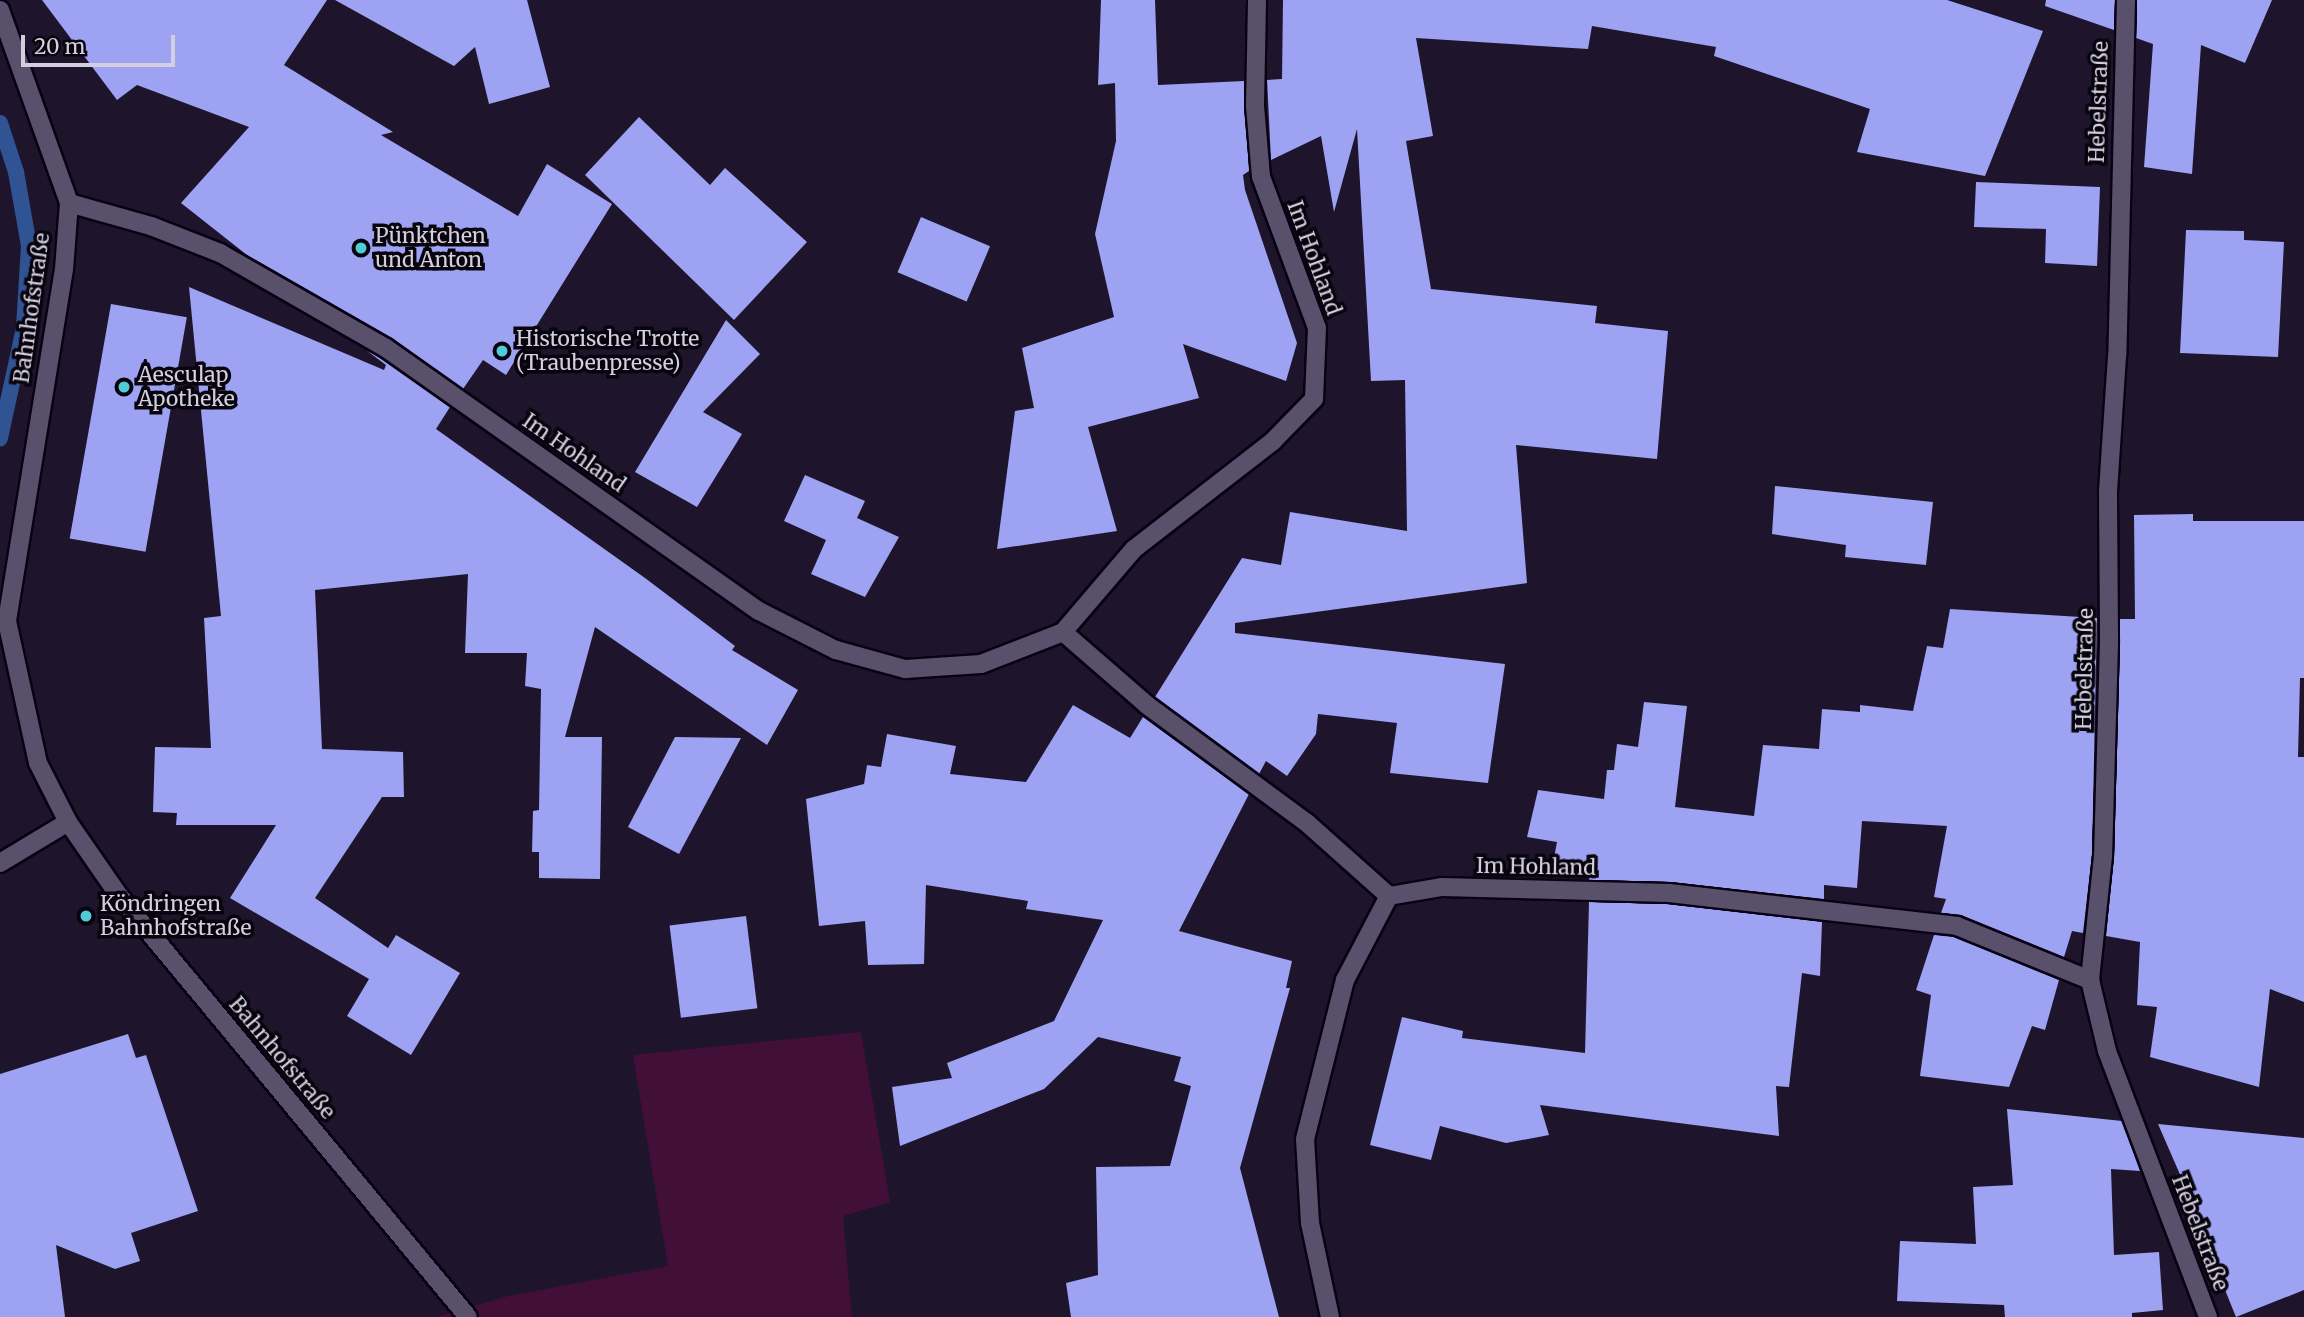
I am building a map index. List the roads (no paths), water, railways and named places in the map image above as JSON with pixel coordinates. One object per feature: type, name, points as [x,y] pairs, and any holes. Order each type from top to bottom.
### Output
[{"type":"street","name":"Im Hohland","points":[[69,203],[151,226],[220,253],[374,341],[759,611],[836,650],[905,669],[981,664],[1063,632],[1134,549],[1273,441],[1314,399],[1317,328],[1261,177],[1255,106],[1257,0]]},
{"type":"street","name":"Hebelstraße","points":[[2126,0],[2117,356],[2108,493],[2109,643],[2103,843],[2090,980],[2107,1051],[2208,1317]]},
{"type":"street","name":"Bahnhofstraße","points":[[0,10],[69,203],[64,269],[7,621],[38,763],[68,822],[120,897],[468,1317]]},
{"type":"street","points":[[1063,632],[1147,705],[1307,823],[1389,896],[1345,980],[1305,1139],[1310,1223],[1330,1317]]},
{"type":"street","points":[[0,863],[68,822]]},
{"type":"street","name":"Im Hohland","points":[[1389,896],[1442,887],[1669,893],[1957,926],[2090,980]]},
{"type":"waterway","points":[[0,123],[16,172],[29,246],[24,328],[0,438]]},
{"type":"place","name":"Pünktchen und Anton","points":[[361,248]]},
{"type":"place","name":"Historische Trotte (Traubenpresse)","points":[[502,351]]},
{"type":"place","name":"Aesculap Apotheke","points":[[124,387]]},
{"type":"place","name":"Köndringen Bahnhofstraße","points":[[86,916]]}]
